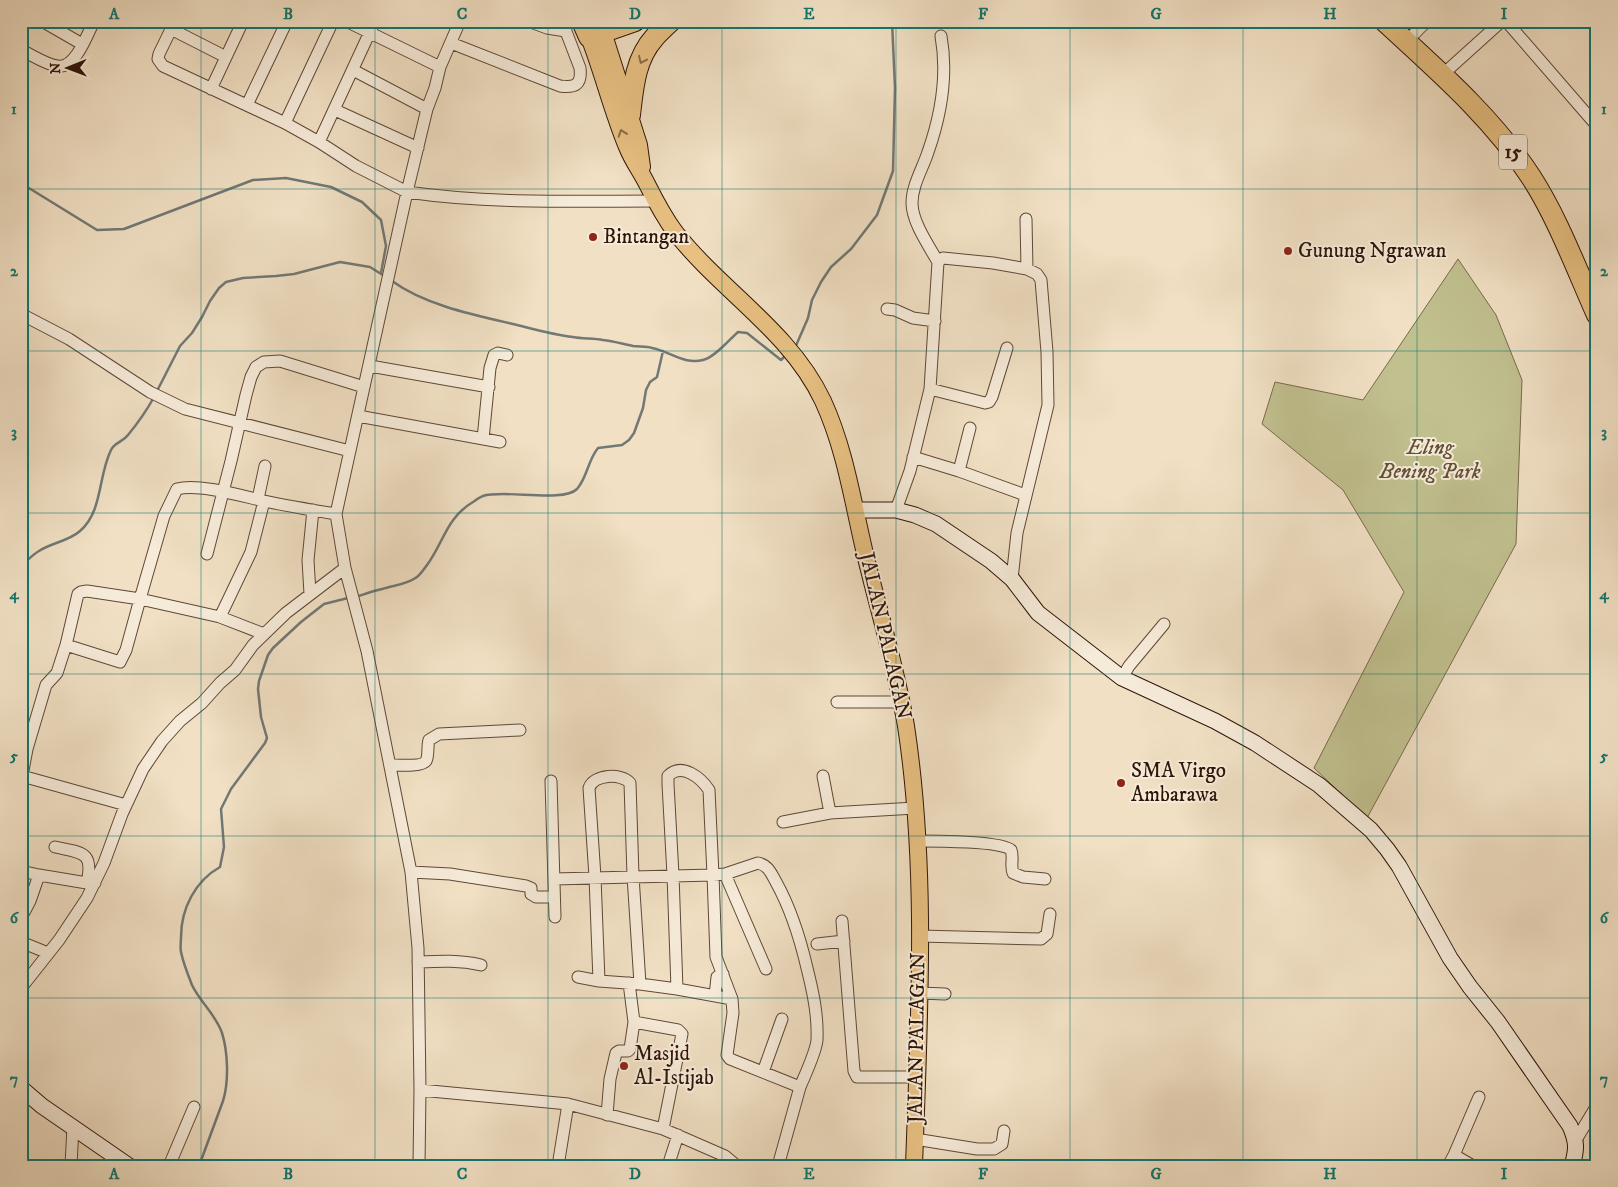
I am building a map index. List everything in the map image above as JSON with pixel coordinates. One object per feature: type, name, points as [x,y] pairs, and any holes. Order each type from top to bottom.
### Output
[{"type":"highway","points":[[585,26],[635,21]]},
{"type":"highway","points":[[630,115],[632,89],[639,62],[652,39],[671,21]]},
{"type":"highway","name":"15","points":[[1384,21],[1476,109],[1508,146],[1531,177],[1549,209],[1597,315]]},
{"type":"main road","name":"JALAN PALAGAN","points":[[585,26],[630,115],[639,145],[644,177]]},
{"type":"main road","name":"JALAN PALAGAN","points":[[585,26],[628,149],[673,230],[699,260],[784,342],[802,365],[822,400],[838,439],[887,634],[902,702],[915,808],[918,841],[920,936],[914,1166]]},
{"type":"street","points":[[42,21],[82,44]]},
{"type":"street","points":[[21,50],[61,67],[73,61],[94,21]]},
{"type":"street","points":[[211,89],[243,21]]},
{"type":"street","points":[[247,105],[287,21]]},
{"type":"street","points":[[285,123],[333,21]]},
{"type":"street","points":[[346,21],[440,67]]},
{"type":"street","points":[[319,142],[375,21]]},
{"type":"street","points":[[419,1166],[418,962],[411,872],[367,652],[345,568],[336,514],[427,108],[435,88],[440,67],[459,21]]},
{"type":"street","points":[[451,43],[560,86],[574,86],[579,82],[581,76],[580,68],[585,26],[547,28],[528,21]]},
{"type":"street","points":[[1406,42],[1427,21]]},
{"type":"street","points":[[1441,76],[1502,21]]},
{"type":"street","points":[[1506,21],[1597,126]]},
{"type":"street","points":[[226,57],[173,25],[159,54],[160,62],[163,66],[285,123],[356,166],[407,192],[502,200],[656,200]]},
{"type":"street","points":[[896,510],[901,501],[930,389],[938,262],[918,226],[912,203],[915,186],[928,152],[942,100],[944,63],[940,36]]},
{"type":"street","points":[[353,70],[427,108]]},
{"type":"street","points":[[335,110],[418,148]]},
{"type":"street","points":[[1026,219],[1027,269]]},
{"type":"street","points":[[938,262],[943,258],[993,263],[1027,269],[1037,274],[1041,280],[1047,352],[1048,406],[1017,533],[1012,579]]},
{"type":"street","points":[[887,309],[895,310],[913,318],[935,321]]},
{"type":"street","points":[[21,314],[68,340],[155,395],[185,410],[350,451]]},
{"type":"street","points":[[930,389],[985,403],[989,402],[1007,348]]},
{"type":"street","points":[[483,439],[490,368],[494,355],[498,353],[506,355]]},
{"type":"street","points":[[207,554],[232,461],[239,423],[251,377],[256,367],[264,362],[280,361],[364,387]]},
{"type":"street","points":[[370,366],[489,387]]},
{"type":"street","points":[[358,416],[500,442]]},
{"type":"street","points":[[960,470],[970,428]]},
{"type":"street","points":[[913,458],[960,470],[1025,495]]},
{"type":"street","points":[[220,617],[251,552],[261,500],[265,466]]},
{"type":"street","points":[[66,645],[120,662],[126,650],[164,516],[177,488],[184,486],[223,491],[336,514]]},
{"type":"street","points":[[310,594],[308,560],[313,510]]},
{"type":"street","points":[[856,510],[896,510],[915,515],[936,524],[991,561],[1012,579],[1038,613],[1122,678],[1215,721],[1255,743],[1319,785],[1371,830],[1399,866],[1450,958],[1470,988],[1498,1022],[1570,1126],[1576,1140],[1572,1166]]},
{"type":"street","points":[[21,988],[87,898],[91,883],[104,863],[126,805],[143,769],[162,741],[180,721],[202,703],[235,670],[253,645],[286,613],[345,568]]},
{"type":"street","points":[[21,781],[23,759],[46,686],[57,673],[66,645],[78,594],[81,592],[87,591],[140,599],[220,617],[264,634]]},
{"type":"street","points":[[1122,678],[1129,666],[1164,624]]},
{"type":"street","points":[[837,702],[902,702]]},
{"type":"street","points":[[390,765],[424,763],[429,740],[439,734],[520,730]]},
{"type":"street","points":[[677,989],[668,776],[676,771],[683,771],[698,777],[709,790],[719,875],[725,905],[716,957],[732,999],[733,1013],[727,1055],[730,1059],[800,1087]]},
{"type":"street","points":[[22,776],[126,805]]},
{"type":"street","points":[[599,981],[595,877],[589,795],[590,783],[596,779],[615,776],[626,778],[630,783],[635,984],[634,1022],[629,1051],[619,1051],[616,1053],[610,1079],[606,1115]]},
{"type":"street","points":[[823,776],[830,813]]},
{"type":"street","points":[[551,781],[555,916]]},
{"type":"street","points":[[783,822],[830,813],[915,808]]},
{"type":"street","points":[[918,841],[981,843],[1006,846],[1012,852],[1013,873],[1045,879]]},
{"type":"street","points":[[55,847],[77,852],[85,856],[88,860],[91,883]]},
{"type":"street","points":[[554,879],[719,875],[758,863],[763,864],[768,869],[782,892],[802,944],[817,1018],[817,1042],[800,1087],[778,1166]]},
{"type":"street","points":[[21,871],[91,883]]},
{"type":"street","points":[[411,872],[450,874],[528,886],[531,888],[533,896],[554,897]]},
{"type":"street","points":[[21,918],[30,901],[39,875]]},
{"type":"street","points":[[719,875],[725,905],[766,968]]},
{"type":"street","points":[[920,936],[1040,939],[1046,934],[1050,914]]},
{"type":"street","points":[[842,921],[854,1071],[857,1077],[916,1077]]},
{"type":"street","points":[[817,944],[844,941]]},
{"type":"street","points":[[21,942],[48,953]]},
{"type":"street","points":[[418,962],[481,964]]},
{"type":"street","points":[[715,996],[717,978],[722,974]]},
{"type":"street","points":[[578,977],[677,989],[732,999]]},
{"type":"street","points":[[919,993],[945,994]]},
{"type":"street","points":[[763,1072],[782,1019]]},
{"type":"street","points":[[634,1022],[678,1030],[682,1034],[663,1129]]},
{"type":"street","points":[[21,1088],[42,1106],[129,1166]]},
{"type":"street","points":[[420,1090],[568,1104],[663,1129],[725,1156],[737,1166]]},
{"type":"street","points":[[1473,1166],[1451,1161],[1479,1097]]},
{"type":"street","points":[[558,1166],[568,1104]]},
{"type":"street","points":[[1576,1140],[1597,1106]]},
{"type":"street","points":[[170,1166],[194,1107]]},
{"type":"street","points":[[70,1165],[73,1126]]},
{"type":"street","points":[[915,1139],[977,1149],[994,1149],[1002,1144],[1004,1132]]},
{"type":"street","points":[[668,1166],[678,1135]]},
{"type":"green space","name":"Eling Bening Park","points":[[1458,259],[1496,315],[1522,380],[1516,544],[1367,818],[1314,768],[1404,592],[1343,490],[1262,424],[1275,382],[1363,400]]},
{"type":"waterway","points":[[795,348],[808,318],[812,300],[821,282],[831,267],[851,249],[877,215],[893,171],[895,88],[892,21]]},
{"type":"waterway","points":[[21,185],[24,185],[97,230],[124,229],[253,180],[286,178],[331,187],[362,202],[381,220],[386,246],[381,273]]},
{"type":"waterway","points":[[156,393],[180,346],[192,333],[219,288],[226,282],[243,278],[294,274],[340,262],[370,267],[386,277]]},
{"type":"waterway","points":[[392,281],[419,297],[466,313],[558,335],[650,347],[689,361],[707,359],[738,332],[747,333],[781,360],[787,354]]},
{"type":"waterway","points":[[356,597],[404,583],[417,577],[433,556],[457,515],[482,496],[492,494],[547,496],[570,493],[577,489],[598,448],[622,445],[634,433],[643,408],[646,390],[650,382],[657,377],[663,351]]},
{"type":"waterway","points":[[21,566],[39,551],[76,534],[87,523],[93,514],[111,450],[128,435],[154,397]]},
{"type":"waterway","points":[[199,1166],[223,1101],[227,1076],[227,1058],[219,1026],[195,991],[183,960],[181,946],[184,916],[191,897],[197,888],[203,880],[220,867],[224,847],[221,809],[231,789],[267,738],[261,717],[258,689],[268,655],[301,622],[324,604],[348,598]]},
{"type":"place","name":"Bintangan","points":[[593,237]]},
{"type":"place","name":"Gunung Ngrawan","points":[[1288,251]]},
{"type":"place","name":"SMA Virgo Ambarawa","points":[[1121,783]]},
{"type":"place","name":"Masjid Al-Istijab","points":[[624,1066]]}]
